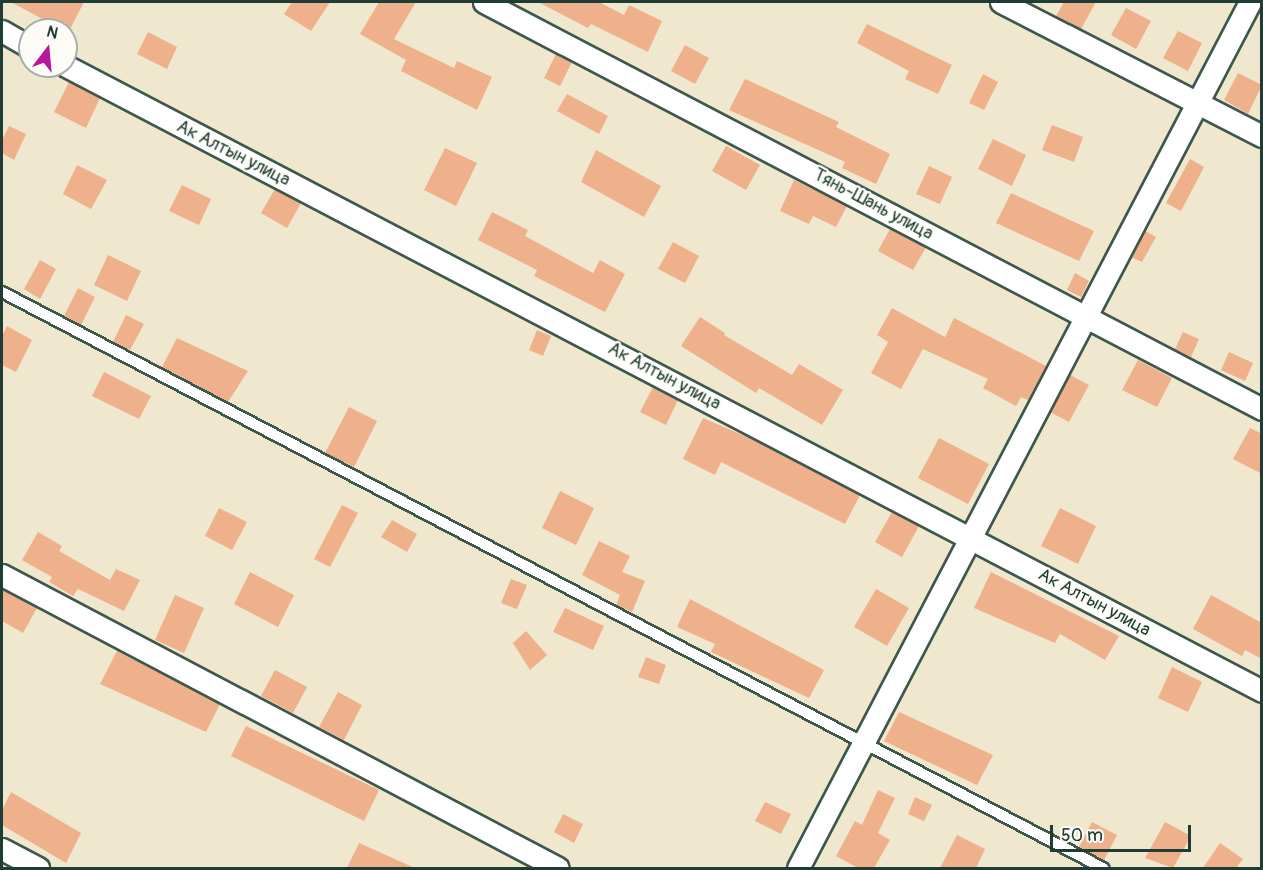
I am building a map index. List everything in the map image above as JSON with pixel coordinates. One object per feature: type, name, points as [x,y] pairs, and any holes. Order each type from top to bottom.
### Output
[{"type":"street","name":"Тянь-Шань улица","points":[[484,2],[1262,409]]},
{"type":"street","points":[[1001,2],[1262,136]]},
{"type":"street","points":[[798,868],[968,537],[1250,2]]},
{"type":"street","points":[[2,31],[18,40]]},
{"type":"street","name":"Ак Алтын улица","points":[[78,72],[1262,691]]},
{"type":"street","points":[[2,576],[558,868]]},
{"type":"street","points":[[2,849],[38,868]]},
{"type":"lane","points":[[2,292],[1103,868]]},
{"type":"building","points":[[11,2],[84,2],[76,18],[40,18]]},
{"type":"building","points":[[292,2],[330,2],[311,31],[284,14]]},
{"type":"building","points":[[379,2],[416,2],[394,39],[454,68],[457,61],[492,77],[477,110],[401,71],[406,60],[360,34]]},
{"type":"building","points":[[538,2],[599,2],[624,15],[629,5],[662,21],[648,52],[591,24],[588,28]]},
{"type":"building","points":[[1064,2],[1096,2],[1081,29],[1056,16]]},
{"type":"building","points":[[1126,8],[1151,21],[1136,49],[1111,35]]},
{"type":"building","points":[[867,24],[952,65],[938,94],[905,79],[909,71],[857,43]]},
{"type":"building","points":[[1178,31],[1202,43],[1188,71],[1163,58]]},
{"type":"building","points":[[148,32],[177,47],[167,69],[137,54]]},
{"type":"building","points":[[685,45],[709,58],[695,84],[671,71]]},
{"type":"building","points":[[556,54],[572,62],[560,86],[544,78]]},
{"type":"building","points":[[1238,73],[1262,85],[1248,114],[1224,100]]},
{"type":"building","points":[[983,74],[998,82],[984,110],[969,103]]},
{"type":"building","points":[[745,79],[839,122],[836,127],[890,154],[876,184],[842,168],[845,162],[729,110]]},
{"type":"building","points":[[69,82],[100,98],[86,128],[54,112]]},
{"type":"building","points":[[567,94],[608,116],[599,134],[557,111]]},
{"type":"building","points":[[1052,125],[1083,137],[1074,162],[1042,150]]},
{"type":"building","points":[[9,126],[26,134],[14,160],[2,153],[2,140]]},
{"type":"building","points":[[993,139],[1026,155],[1012,186],[978,169]]},
{"type":"building","points":[[726,146],[760,165],[746,190],[712,171]]},
{"type":"building","points":[[445,148],[477,163],[456,206],[424,190]]},
{"type":"building","points":[[596,150],[661,186],[644,217],[581,182]]},
{"type":"building","points":[[1190,159],[1204,167],[1181,211],[1166,203]]},
{"type":"building","points":[[77,165],[107,180],[91,209],[63,194]]},
{"type":"building","points":[[929,166],[952,177],[940,204],[916,194]]},
{"type":"building","points":[[794,180],[847,206],[836,227],[813,216],[809,224],[780,211]]},
{"type":"building","points":[[182,185],[211,199],[199,225],[169,211]]},
{"type":"building","points":[[275,189],[301,203],[287,228],[261,213]]},
{"type":"building","points":[[1011,193],[1094,231],[1079,261],[996,223]]},
{"type":"building","points":[[492,212],[528,230],[525,236],[593,273],[600,260],[625,274],[605,312],[534,276],[537,270],[478,240]]},
{"type":"building","points":[[890,229],[926,247],[913,270],[878,251]]},
{"type":"building","points":[[1145,231],[1156,237],[1142,262],[1131,257]]},
{"type":"building","points":[[673,242],[699,256],[685,283],[658,269]]},
{"type":"building","points":[[108,255],[141,271],[127,301],[94,285]]},
{"type":"building","points":[[40,260],[56,269],[40,299],[24,289]]},
{"type":"building","points":[[1075,273],[1089,281],[1081,297],[1067,290]]},
{"type":"building","points":[[78,288],[95,297],[81,325],[64,316]]},
{"type":"building","points":[[892,308],[945,337],[954,318],[1046,366],[1028,400],[1021,397],[1016,406],[983,388],[988,379],[923,349],[901,389],[871,373],[888,342],[877,335]]},
{"type":"building","points":[[126,315],[144,324],[130,350],[113,342]]},
{"type":"building","points":[[700,317],[725,333],[724,335],[792,375],[799,364],[843,390],[822,425],[759,388],[756,393],[681,346]]},
{"type":"building","points":[[7,326],[32,340],[16,372],[2,365],[2,336]]},
{"type":"building","points":[[537,330],[551,336],[543,356],[529,350]]},
{"type":"building","points":[[1183,332],[1199,339],[1191,357],[1175,349]]},
{"type":"building","points":[[177,338],[248,371],[228,402],[162,367]]},
{"type":"building","points":[[1229,352],[1253,363],[1245,381],[1221,370]]},
{"type":"building","points":[[1138,360],[1172,378],[1157,407],[1122,390]]},
{"type":"building","points":[[104,372],[151,396],[139,419],[92,396]]},
{"type":"building","points":[[1070,375],[1089,385],[1069,422],[1050,412]]},
{"type":"building","points":[[653,387],[678,400],[666,425],[640,412]]},
{"type":"building","points":[[349,407],[377,421],[354,467],[325,453]]},
{"type":"building","points":[[703,418],[754,440],[860,495],[845,524],[721,462],[715,475],[683,459]]},
{"type":"building","points":[[1250,428],[1262,434],[1262,474],[1233,459]]},
{"type":"building","points":[[939,438],[989,464],[968,504],[918,478]]},
{"type":"building","points":[[560,491],[594,508],[576,545],[542,528]]},
{"type":"building","points":[[342,505],[358,513],[330,567],[314,559]]},
{"type":"building","points":[[219,508],[247,522],[232,550],[205,536]]},
{"type":"building","points":[[1060,508],[1096,526],[1078,564],[1041,546]]},
{"type":"building","points":[[892,512],[919,526],[902,557],[875,542]]},
{"type":"building","points":[[392,520],[417,534],[407,552],[381,537]]},
{"type":"building","points":[[38,532],[62,546],[59,551],[110,580],[116,569],[140,580],[124,611],[78,589],[73,596],[49,582],[52,577],[22,560]]},
{"type":"building","points":[[599,541],[630,556],[622,572],[645,581],[632,612],[616,605],[620,595],[582,575]]},
{"type":"building","points":[[250,572],[294,595],[278,627],[234,604]]},
{"type":"building","points":[[991,572],[1119,636],[1105,660],[1060,634],[1055,643],[974,608]]},
{"type":"building","points":[[511,579],[527,585],[517,609],[501,603]]},
{"type":"building","points":[[2,589],[37,608],[23,633],[2,621]]},
{"type":"building","points":[[876,589],[909,608],[887,646],[854,627]]},
{"type":"building","points":[[175,595],[204,608],[184,653],[155,640]]},
{"type":"building","points":[[1211,595],[1262,623],[1262,659],[1245,650],[1242,656],[1193,629]]},
{"type":"building","points":[[690,599],[824,670],[809,698],[711,652],[715,644],[677,627]]},
{"type":"building","points":[[565,608],[604,626],[593,650],[553,632]]},
{"type":"building","points":[[526,631],[547,655],[530,670],[513,643]]},
{"type":"building","points":[[117,651],[220,704],[206,732],[100,684]]},
{"type":"building","points":[[646,657],[666,665],[659,684],[638,677]]},
{"type":"building","points":[[1172,667],[1202,682],[1188,712],[1158,698]]},
{"type":"building","points":[[275,670],[307,687],[293,713],[261,696]]},
{"type":"building","points":[[338,692],[362,705],[344,740],[319,727]]},
{"type":"building","points":[[899,712],[993,755],[977,785],[884,741]]},
{"type":"building","points":[[246,726],[379,790],[364,821],[231,756]]},
{"type":"building","points":[[878,790],[895,798],[878,833],[890,840],[874,868],[858,868],[836,856],[855,821],[862,825]]},
{"type":"building","points":[[11,792],[81,833],[66,863],[2,825],[2,810]]},
{"type":"building","points":[[915,797],[932,805],[924,821],[908,814]]},
{"type":"building","points":[[765,802],[791,814],[781,834],[755,821]]},
{"type":"building","points":[[563,814],[583,824],[574,843],[554,832]]},
{"type":"building","points":[[1092,822],[1117,835],[1104,860],[1079,847]]},
{"type":"building","points":[[1165,822],[1191,836],[1173,868],[1145,858]]},
{"type":"building","points":[[957,835],[985,849],[976,868],[940,868]]},
{"type":"building","points":[[359,843],[415,868],[347,868]]},
{"type":"building","points":[[1220,843],[1243,859],[1236,868],[1203,868]]}]
